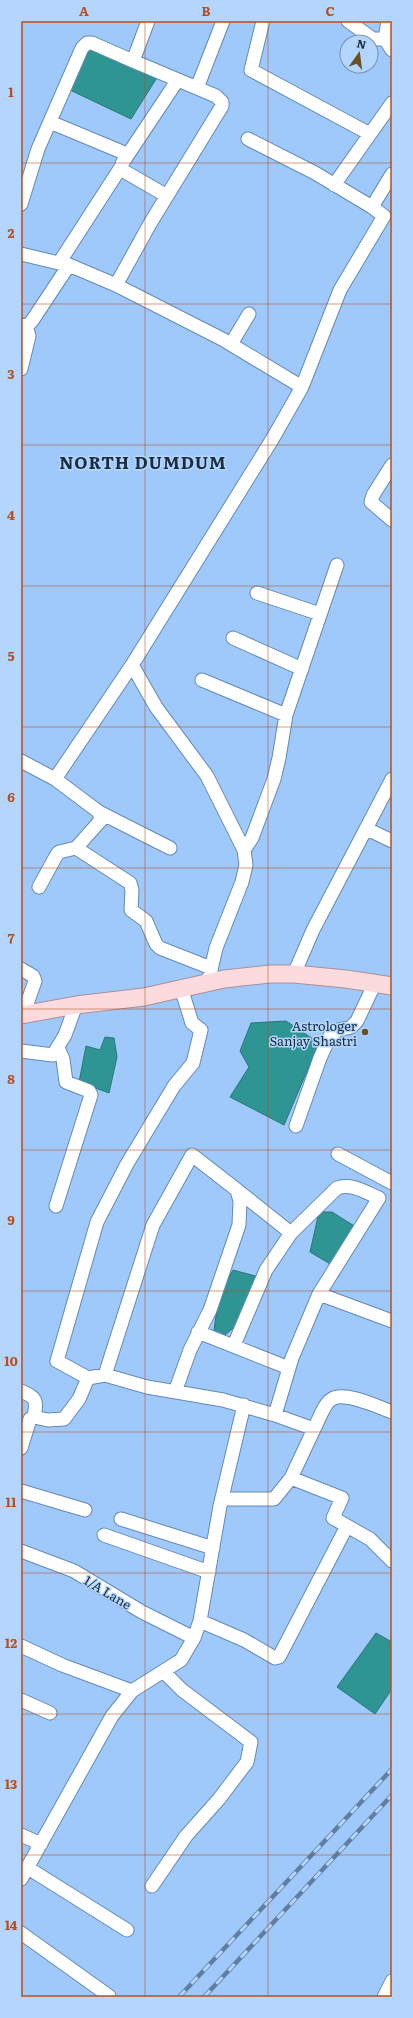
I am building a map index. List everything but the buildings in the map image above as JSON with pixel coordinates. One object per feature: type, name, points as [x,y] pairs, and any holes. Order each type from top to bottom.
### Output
[{"type":"main road","points":[[22,1015],[76,1005],[144,997],[181,988],[210,975],[294,974],[392,986]]},
{"type":"street","points":[[133,61],[148,21]]},
{"type":"street","points":[[197,88],[223,21]]},
{"type":"street","points":[[263,21],[251,70],[370,134]]},
{"type":"street","points":[[348,21],[373,39],[385,39]]},
{"type":"street","points":[[388,21],[385,39],[392,50]]},
{"type":"street","points":[[21,204],[38,148],[85,45],[92,43],[219,98],[222,102],[222,106],[167,196],[116,285]]},
{"type":"street","points":[[21,369],[29,336],[23,326],[32,321],[123,163],[177,81]]},
{"type":"street","points":[[334,185],[392,103]]},
{"type":"street","points":[[50,122],[122,152],[124,154],[124,172],[167,196]]},
{"type":"street","points":[[55,778],[132,665],[269,444],[302,387],[340,290],[388,218],[316,173],[248,139]]},
{"type":"street","points":[[372,207],[392,174]]},
{"type":"street","points":[[21,254],[64,264],[116,285],[232,344],[302,387]]},
{"type":"street","points":[[232,344],[249,314]]},
{"type":"street","points":[[392,465],[373,495],[371,502],[392,520]]},
{"type":"street","points":[[244,850],[252,838],[274,779],[286,715],[337,565]]},
{"type":"street","points":[[257,592],[320,614]]},
{"type":"street","points":[[233,638],[302,669]]},
{"type":"street","points":[[76,848],[130,883],[132,890],[131,910],[146,921],[156,944],[160,948],[210,975],[224,927],[242,882],[246,864],[244,850],[207,776],[156,707],[132,665]]},
{"type":"street","points":[[202,680],[286,715]]},
{"type":"street","points":[[21,761],[55,778],[99,812],[170,848]]},
{"type":"street","points":[[294,974],[313,930],[392,779]]},
{"type":"street","points":[[39,887],[59,852],[76,848],[101,820],[99,812]]},
{"type":"street","points":[[367,829],[392,841]]},
{"type":"street","points":[[21,969],[34,976],[35,981],[22,1015]]},
{"type":"street","points":[[296,1126],[320,1058],[330,1036],[338,1030],[351,1027],[357,1021],[375,983]]},
{"type":"street","points":[[181,988],[192,1023],[201,1030],[193,1063],[174,1086],[127,1164],[97,1222],[57,1361],[88,1378],[105,1375],[147,1387],[244,1405],[314,1428]]},
{"type":"street","points":[[21,1050],[53,1055],[65,1035],[76,1005]]},
{"type":"street","points":[[56,1206],[92,1095],[89,1091],[66,1082],[63,1059],[58,1048]]},
{"type":"street","points":[[275,1415],[289,1368],[319,1294],[390,1183],[338,1154]]},
{"type":"street","points":[[105,1375],[153,1225],[192,1155],[291,1233]]},
{"type":"street","points":[[234,1346],[266,1270],[291,1233],[337,1188],[346,1185],[379,1198]]},
{"type":"street","points":[[175,1392],[190,1350],[210,1310],[239,1225],[240,1201],[237,1190]]},
{"type":"street","points":[[319,1294],[392,1321]]},
{"type":"street","points":[[198,1332],[289,1368]]},
{"type":"street","points":[[34,1417],[48,1420],[64,1419],[79,1398],[88,1378]]},
{"type":"street","points":[[21,1391],[34,1397],[36,1403],[34,1417],[28,1426],[21,1448]]},
{"type":"street","points":[[222,1499],[274,1500],[291,1478],[314,1428],[328,1402],[332,1398],[348,1397],[392,1412]]},
{"type":"street","points":[[127,1930],[24,1874],[112,1716],[132,1691],[181,1660],[194,1638],[200,1621],[222,1499],[244,1405]]},
{"type":"street","points":[[291,1478],[342,1498],[334,1518],[370,1539],[392,1561]]},
{"type":"street","points":[[21,1492],[85,1510]]},
{"type":"street","points":[[121,1519],[213,1548]]},
{"type":"street","points":[[200,1621],[244,1640],[270,1656],[275,1658],[278,1657],[347,1526]]},
{"type":"street","points":[[104,1535],[209,1572]]},
{"type":"street","name":"1/A Lane","points":[[21,1551],[74,1571],[142,1612],[194,1638]]},
{"type":"street","points":[[22,1649],[132,1691]]},
{"type":"street","points":[[152,1886],[186,1836],[219,1799],[247,1762],[251,1742],[182,1690],[164,1672]]},
{"type":"street","points":[[21,1700],[50,1713]]},
{"type":"street","points":[[21,1835],[41,1844]]},
{"type":"street","points":[[21,1933],[109,1996]]},
{"type":"street","points":[[384,1997],[392,1981]]},
{"type":"shaded area","points":[[89,49],[158,76],[131,119],[70,90]]},
{"type":"shaded area","points":[[286,1021],[319,1043],[284,1125],[230,1097],[249,1067],[240,1051],[251,1023]]},
{"type":"shaded area","points":[[105,1037],[114,1038],[117,1057],[109,1093],[79,1082],[86,1046],[100,1050]]},
{"type":"shaded area","points":[[319,1212],[332,1212],[359,1229],[332,1265],[310,1252]]},
{"type":"shaded area","points":[[233,1270],[259,1277],[238,1324],[225,1335],[214,1332],[215,1323],[222,1292]]},
{"type":"shaded area","points":[[376,1633],[392,1642],[392,1689],[375,1714],[337,1687]]},
{"type":"railway","points":[[179,1997],[392,1769]]},
{"type":"railway","points":[[204,1997],[392,1795]]},
{"type":"place","name":"Astrologer Sanjay Shastri","points":[[365,1032]]},
{"type":"district","name":"NORTH DUMDUM","points":[[143,461]]}]
